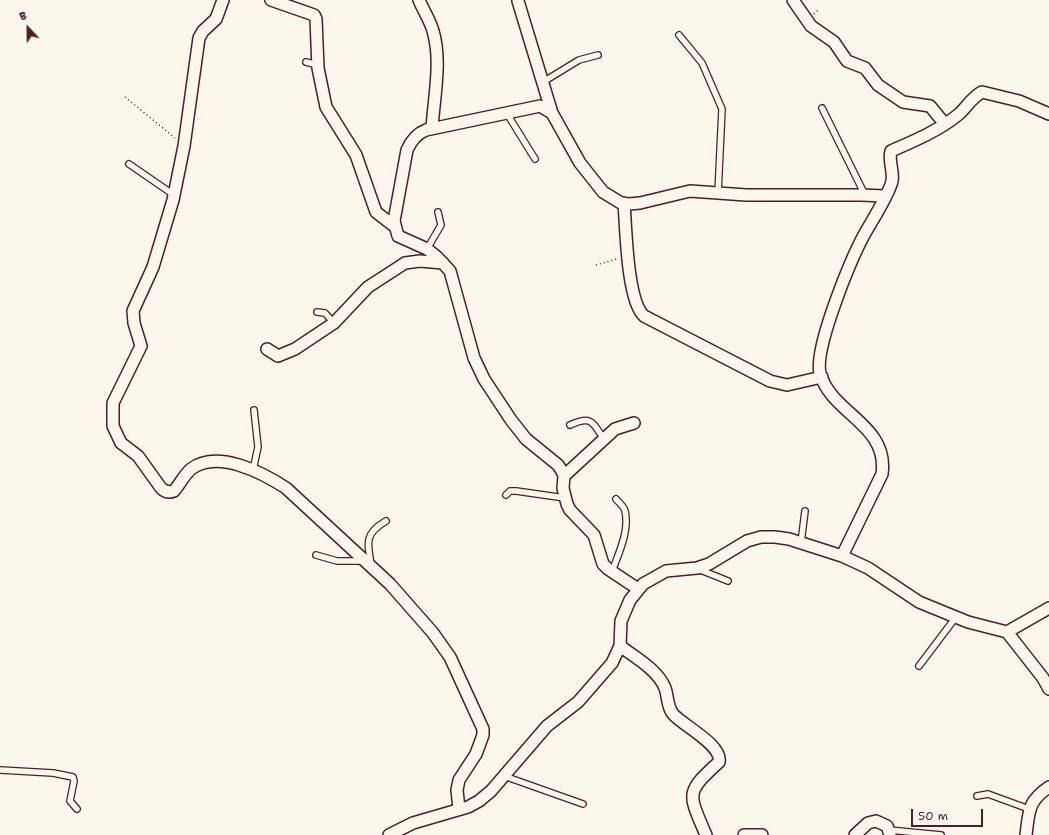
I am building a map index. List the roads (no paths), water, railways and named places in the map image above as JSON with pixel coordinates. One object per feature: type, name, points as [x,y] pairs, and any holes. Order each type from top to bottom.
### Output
[{"type":"street","points":[[223,0],[216,19],[203,31],[200,38],[184,146],[174,195],[153,267],[133,311],[134,323],[141,346],[113,403],[113,426],[121,443],[138,456],[161,488],[170,493],[174,491],[191,469],[208,462],[219,462],[253,470],[286,488],[390,584],[433,633],[453,662],[482,723],[483,735],[481,742],[476,754],[459,780],[457,790],[459,809]]},
{"type":"street","points":[[271,0],[314,15],[317,24],[320,84],[328,112],[356,154],[376,212],[394,226],[398,236],[427,249],[450,271],[474,358],[484,379],[511,420],[526,438],[558,465],[564,476],[563,488],[570,510],[594,535],[603,564],[638,590]]},
{"type":"street","points":[[419,0],[433,29],[436,48],[432,128]]},
{"type":"street","points":[[793,0],[811,26],[834,42],[847,61],[865,68],[878,85],[903,102],[930,106],[944,123]]},
{"type":"street","points":[[518,1],[552,112],[580,164],[603,192],[612,199],[624,204],[640,203],[690,191],[746,194],[885,196]]},
{"type":"street","points":[[842,556],[882,474],[883,464],[878,443],[858,420],[832,396],[822,377],[820,357],[823,340],[856,249],[892,182],[891,151],[960,113],[974,97],[982,92],[1019,101],[1049,114]]},
{"type":"street","points":[[394,226],[407,150],[420,132],[432,128],[540,106],[552,112]]},
{"type":"street","points":[[624,204],[631,284],[640,312],[648,319],[770,381],[787,385],[822,377]]},
{"type":"street","points":[[267,349],[278,356],[283,355],[334,323],[368,287],[405,263],[420,261],[443,263]]},
{"type":"street","points":[[564,476],[616,429],[634,423]]},
{"type":"street","points":[[389,835],[413,823],[459,809],[479,801],[504,776],[547,726],[578,702],[612,663],[620,646],[621,621],[630,600],[643,584],[666,571],[697,568],[709,564],[747,541],[761,537],[775,537],[801,543],[842,556],[868,568],[912,597],[968,622],[1007,632],[1043,678],[1049,689]]},
{"type":"street","points":[[1007,632],[1049,608]]},
{"type":"street","points":[[620,646],[637,658],[659,678],[665,687],[673,714],[700,734],[718,754],[719,762],[700,779],[694,788],[692,796],[696,811],[706,835]]},
{"type":"street","points":[[1026,835],[1029,808],[1037,796],[1049,787]]},
{"type":"street","points":[[855,835],[868,823],[876,821],[887,826],[890,833]]},
{"type":"street","points":[[744,835],[762,835]]},
{"type":"lane","points":[[679,35],[702,63],[722,108],[718,193]]},
{"type":"lane","points":[[543,82],[579,60],[598,55]]},
{"type":"lane","points":[[306,62],[318,65]]},
{"type":"lane","points":[[822,108],[865,195]]},
{"type":"lane","points":[[506,112],[535,159]]},
{"type":"lane","points":[[129,164],[174,195]]},
{"type":"lane","points":[[427,249],[441,225],[438,212]]},
{"type":"lane","points":[[317,312],[325,313],[334,323]]},
{"type":"lane","points":[[253,470],[258,447],[254,410]]},
{"type":"lane","points":[[570,425],[583,419],[587,420],[592,423],[604,439]]},
{"type":"lane","points":[[506,495],[510,492],[516,491],[565,498]]},
{"type":"lane","points":[[612,572],[624,534],[625,520],[625,511],[616,499]]},
{"type":"lane","points":[[801,543],[805,511]]},
{"type":"lane","points":[[316,555],[337,562],[369,564],[368,539],[371,532],[386,521]]},
{"type":"lane","points":[[697,568],[728,581]]},
{"type":"lane","points":[[919,666],[956,617]]},
{"type":"lane","points":[[0,770],[53,773],[73,777],[74,781],[70,801],[77,809]]},
{"type":"lane","points":[[504,776],[583,804]]},
{"type":"lane","points":[[976,796],[988,794],[1029,808]]},
{"type":"lane","points":[[890,833],[941,835]]}]
